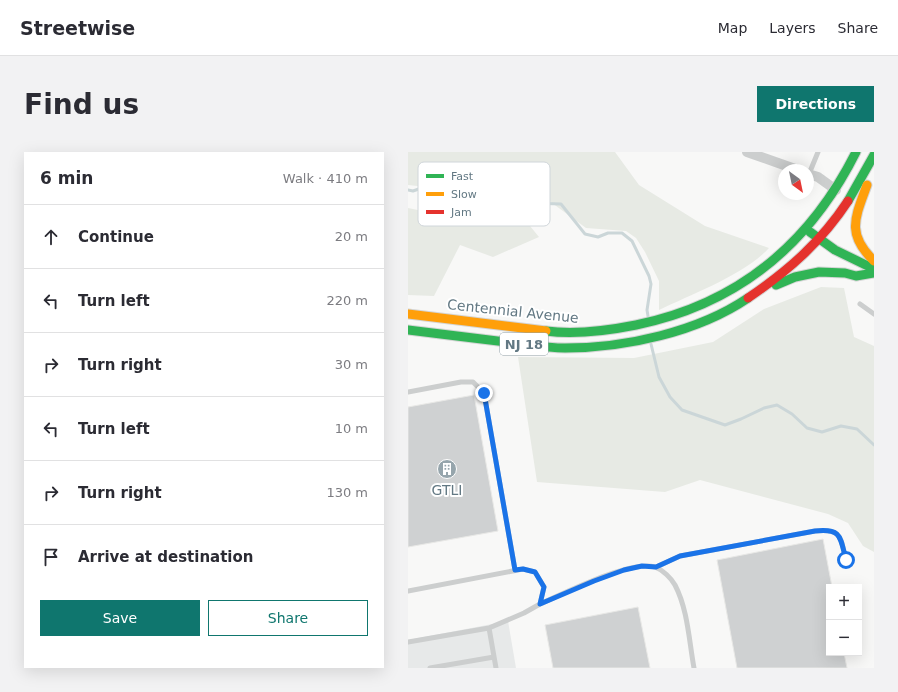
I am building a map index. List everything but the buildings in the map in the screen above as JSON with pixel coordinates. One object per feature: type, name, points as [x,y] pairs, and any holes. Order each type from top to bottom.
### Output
[{"type":"highway","name":"Centennial Avenue","points":[[408,314],[575,333],[639,324],[660,319],[709,302],[773,260],[806,229],[836,190],[856,152]]},
{"type":"highway","points":[[819,239],[851,197],[874,155]]},
{"type":"highway","points":[[874,159],[868,184],[856,218],[855,233],[857,242],[861,248],[874,261]]},
{"type":"highway","points":[[806,229],[835,250],[874,269]]},
{"type":"highway","name":"NJ 18","points":[[408,330],[567,348],[599,346],[641,340],[690,326],[719,314],[759,291],[793,265],[819,239]]},
{"type":"highway","points":[[759,291],[795,277],[820,272],[833,272],[856,276],[874,273]]},
{"type":"street","points":[[747,152],[781,164]]},
{"type":"street","points":[[814,176],[836,190]]},
{"type":"lane","points":[[813,164],[818,152]]},
{"type":"lane","points":[[860,304],[874,314]]},
{"type":"lane","points":[[408,392],[461,382],[473,382],[484,393],[515,570]]},
{"type":"lane","points":[[408,642],[489,628],[524,613],[540,604],[624,570],[642,566],[656,567],[680,556],[808,532],[828,530],[834,531],[838,534],[846,560]]},
{"type":"lane","points":[[656,567],[668,576],[675,584],[683,606],[694,668]]},
{"type":"lane","points":[[408,591],[523,569],[535,572],[544,587],[540,604]]},
{"type":"lane","points":[[489,628],[496,668]]},
{"type":"lane","points":[[430,668],[494,657]]},
{"type":"shaded area","points":[[408,152],[615,152],[639,185],[705,226],[769,248],[746,267],[732,275],[659,310],[659,281],[645,252],[636,238],[626,231],[586,228],[550,201],[550,162],[418,162],[418,186],[408,185]]},
{"type":"shaded area","points":[[408,208],[418,210],[418,226],[530,226],[539,237],[493,257],[460,245],[434,296],[408,295]]},
{"type":"shaded area","points":[[821,287],[844,288],[854,337],[874,346],[874,552],[863,546],[848,523],[828,514],[700,480],[665,492],[537,482],[518,357],[634,358],[713,342],[764,309]]},
{"type":"shaded area","points":[[508,621],[516,668],[408,668],[408,640]]},
{"type":"waterway","points":[[408,190],[413,191],[418,189]]},
{"type":"waterway","points":[[550,204],[561,204],[585,234],[598,237],[608,233],[622,233],[632,241],[649,276],[651,284],[647,310],[648,316]]},
{"type":"waterway","points":[[651,344],[659,377],[670,397],[682,410],[725,425],[764,408],[777,405],[792,414],[807,428],[822,432],[841,426],[857,429],[874,445]]},
{"type":"traffic: fast","points":[[546,331],[568,333],[591,332],[636,325],[673,315],[707,302],[738,285],[767,265],[793,242],[817,215],[838,185],[856,152]]},
{"type":"traffic: fast","points":[[848,201],[874,155]]},
{"type":"traffic: fast","points":[[810,232],[835,250],[874,269]]},
{"type":"traffic: fast","points":[[776,285],[795,277],[819,272],[845,273],[856,276],[874,273]]},
{"type":"traffic: fast","points":[[408,330],[546,347],[565,348],[612,345],[660,336],[684,329],[728,310],[748,298]]},
{"type":"traffic: slow","points":[[867,185],[859,207],[856,234],[859,242],[874,261]]},
{"type":"traffic: slow","points":[[408,314],[546,331]]},
{"type":"traffic: jam","points":[[748,298],[763,288],[803,255],[827,230],[848,201]]},
{"type":"place","name":"GTLI","points":[[447,469]]},
{"type":"route","points":[[484,393],[515,570],[523,569],[535,572],[544,587],[540,604],[624,570],[642,566],[656,567],[680,556],[815,531],[828,530],[834,531],[838,534],[846,560]]}]
